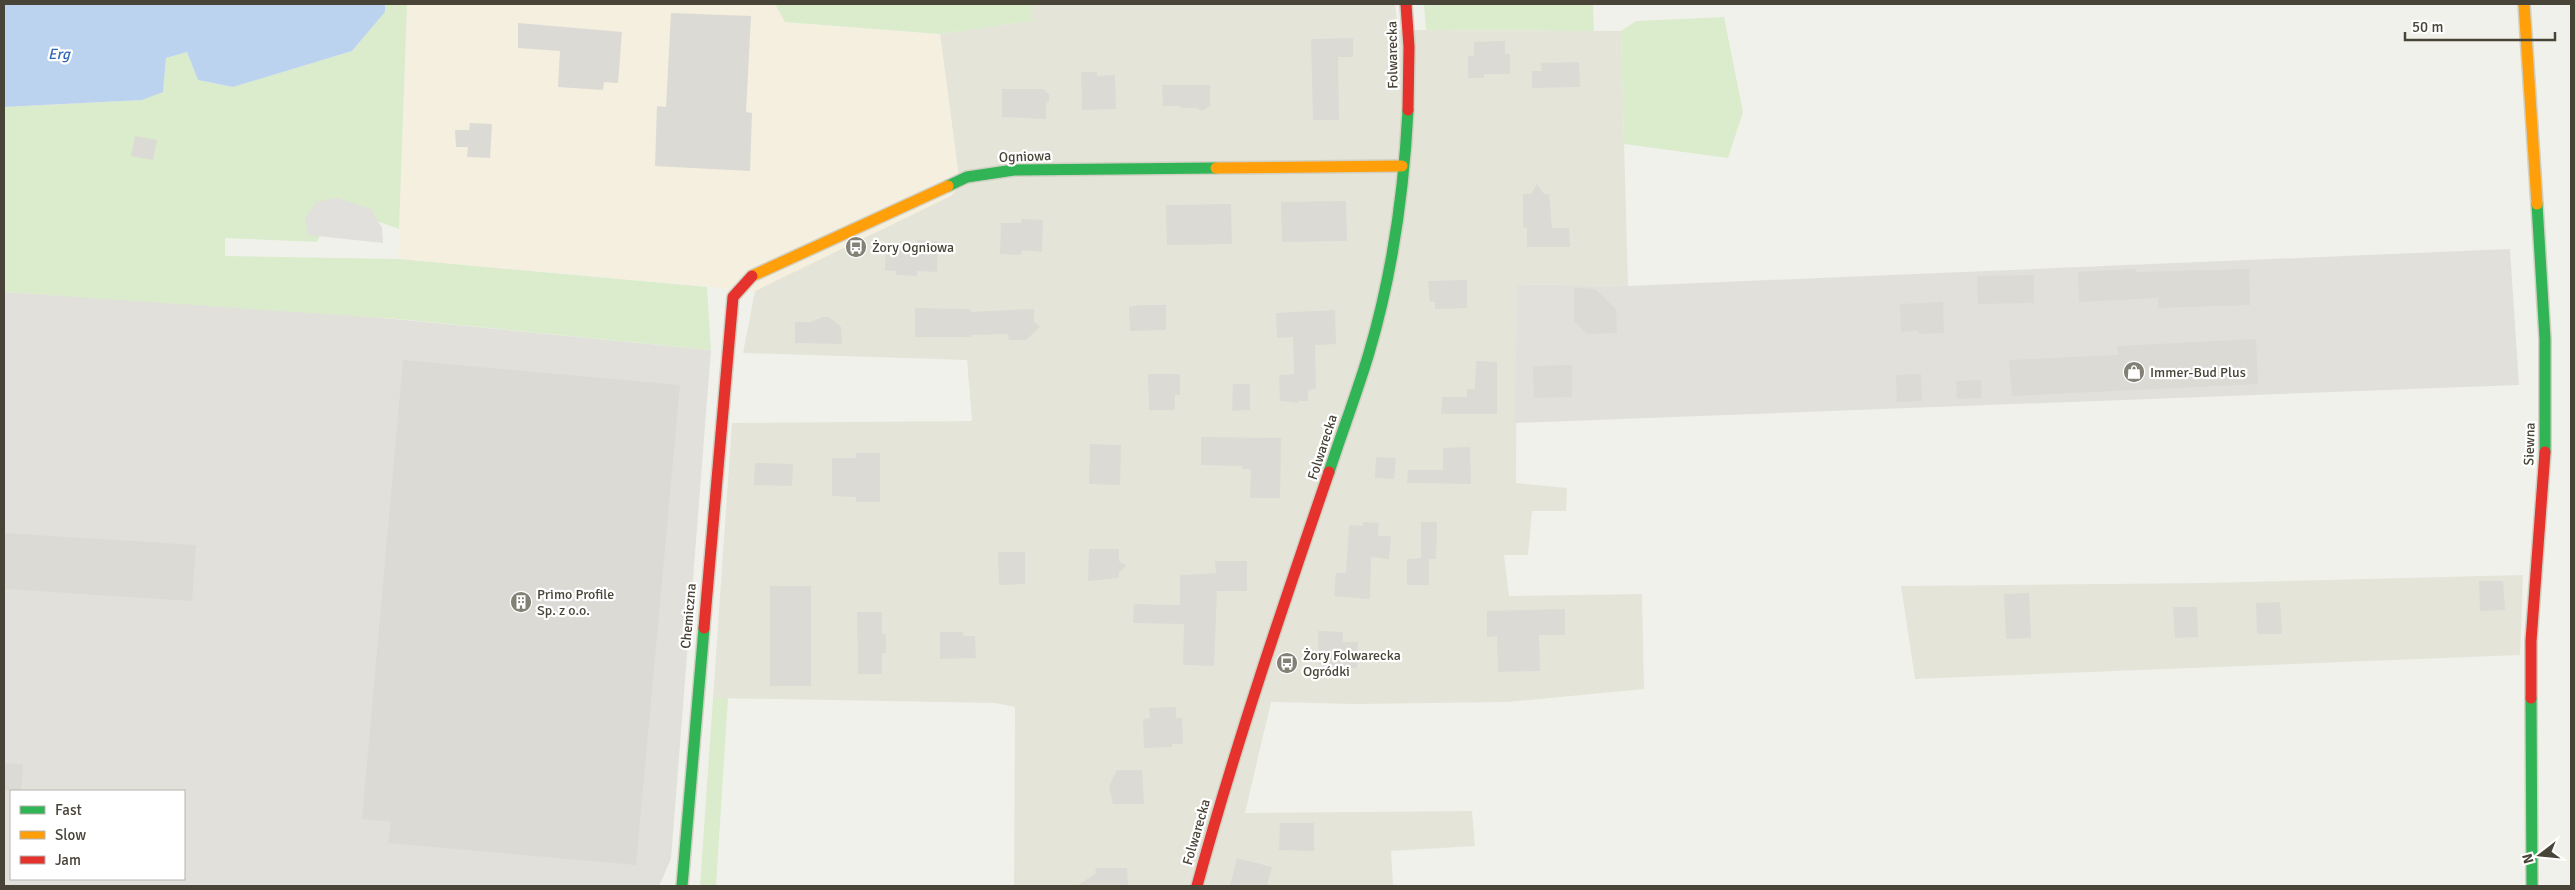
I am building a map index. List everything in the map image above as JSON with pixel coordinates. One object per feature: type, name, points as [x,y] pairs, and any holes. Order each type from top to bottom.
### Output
[{"type":"street","name":"Folwarecka","points":[[1197,886],[1218,808],[1252,699],[1369,353],[1382,302],[1402,166],[1408,90],[1406,4]]},
{"type":"street","name":"Siewna","points":[[2524,4],[2546,339],[2546,441],[2531,641],[2532,886]]},
{"type":"street","name":"Ogniowa","points":[[727,349],[733,297],[750,278],[968,177],[1014,170],[1402,166]]},
{"type":"street","name":"Chemiczna","points":[[682,886],[727,349]]},
{"type":"shaded area","points":[[407,4],[775,4],[785,22],[940,34],[960,186],[951,196],[755,291],[398,259]]},
{"type":"shaded area","points":[[1031,4],[1395,4],[1398,30],[1621,31],[1628,286],[1517,284],[1516,483],[1567,488],[1566,511],[1532,511],[1528,555],[1504,555],[1509,596],[1642,594],[1644,689],[1507,702],[1354,704],[1271,702],[1245,813],[1472,811],[1475,846],[1391,851],[1393,886],[1014,886],[1015,707],[995,703],[713,698],[732,423],[972,421],[967,360],[743,353],[755,291],[960,186],[940,34],[1031,21]]},
{"type":"shaded area","points":[[337,198],[371,209],[382,228],[383,243],[308,235],[305,218],[317,202]]},
{"type":"shaded area","points":[[2510,249],[2519,385],[1515,423],[1517,284],[1628,286]]},
{"type":"shaded area","points":[[4,292],[322,312],[711,350],[671,859],[659,886],[4,886]]},
{"type":"shaded area","points":[[2523,575],[2520,655],[1915,679],[1901,586],[2203,583]]},
{"type":"green space","points":[[385,4],[407,4],[399,229],[334,206],[317,242],[225,238],[225,256],[398,259],[707,287],[711,350],[398,319],[4,292],[4,107],[142,100],[163,91],[166,58],[187,52],[198,80],[233,87],[352,51],[385,12]]},
{"type":"green space","points":[[775,4],[1031,4],[1031,21],[940,34],[785,22]]},
{"type":"green space","points":[[1424,4],[1593,4],[1594,31],[1426,30]]},
{"type":"green space","points":[[1724,17],[1743,112],[1728,158],[1624,144],[1621,31],[1636,21]]},
{"type":"green space","points":[[713,698],[728,698],[716,886],[700,886]]},
{"type":"water","name":"Erg","points":[[4,4],[385,4],[385,12],[352,51],[233,87],[198,80],[187,52],[166,58],[163,92],[142,100],[4,107]]},
{"type":"building","points":[[671,13],[751,16],[746,112],[752,113],[750,171],[655,166],[657,106],[666,107]]},
{"type":"building","points":[[518,23],[622,32],[618,83],[604,82],[603,90],[558,87],[560,51],[518,48]]},
{"type":"building","points":[[1353,38],[1353,57],[1338,57],[1339,120],[1313,120],[1311,39]]},
{"type":"building","points":[[1505,41],[1505,54],[1510,54],[1510,74],[1484,74],[1484,78],[1468,78],[1468,56],[1474,56],[1474,42]]},
{"type":"building","points":[[1579,62],[1580,87],[1532,88],[1532,71],[1542,71],[1541,63]]},
{"type":"building","points":[[1081,72],[1097,72],[1097,76],[1115,75],[1116,109],[1082,110]]},
{"type":"building","points":[[1162,85],[1210,85],[1210,106],[1202,111],[1197,108],[1163,106]]},
{"type":"building","points":[[1002,89],[1044,89],[1049,95],[1049,101],[1046,104],[1046,119],[1002,117]]},
{"type":"building","points":[[470,123],[492,124],[490,158],[467,157],[468,147],[456,147],[455,130],[469,130]]},
{"type":"building","points":[[135,136],[157,140],[153,160],[131,156]]},
{"type":"building","points":[[1537,184],[1544,194],[1549,194],[1552,228],[1569,228],[1570,247],[1527,247],[1527,228],[1523,227],[1523,194],[1531,194]]},
{"type":"building","points":[[1346,201],[1347,241],[1282,242],[1281,202]]},
{"type":"building","points":[[1231,204],[1232,244],[1167,245],[1166,205]]},
{"type":"building","points":[[1022,219],[1043,220],[1042,252],[1022,250],[1021,255],[1000,254],[1001,223],[1021,223]]},
{"type":"building","points":[[917,240],[938,241],[937,272],[917,271],[917,276],[896,275],[896,271],[885,270],[886,248],[897,248],[897,243],[917,245]]},
{"type":"building","points":[[2136,269],[2136,272],[2249,269],[2250,305],[2158,308],[2158,298],[2079,302],[2078,272]]},
{"type":"building","points":[[2034,275],[2034,303],[1978,304],[1977,276]]},
{"type":"building","points":[[1467,280],[1467,308],[1435,309],[1435,302],[1430,302],[1428,281]]},
{"type":"building","points":[[1574,288],[1595,289],[1616,309],[1617,333],[1587,334],[1574,321]]},
{"type":"building","points":[[1943,302],[1944,333],[1919,334],[1918,331],[1901,332],[1900,304]]},
{"type":"building","points":[[1166,305],[1166,330],[1130,331],[1129,307]]},
{"type":"building","points":[[915,308],[971,309],[971,312],[1034,309],[1034,322],[1040,327],[1026,340],[1009,340],[1008,334],[971,335],[971,337],[915,337]]},
{"type":"building","points":[[1335,310],[1336,344],[1315,345],[1316,389],[1308,390],[1308,401],[1298,401],[1298,403],[1280,401],[1279,375],[1294,374],[1293,337],[1277,338],[1276,313]]},
{"type":"building","points":[[823,317],[829,317],[841,327],[842,344],[795,343],[795,322],[811,322]]},
{"type":"building","name":"Immer-Bud Plus","points":[[2256,339],[2258,384],[2012,396],[2009,360],[2118,355],[2117,346]]},
{"type":"building","name":"Primo Profile Sp. z o.o.","points":[[403,360],[680,385],[636,865],[388,843],[391,822],[362,819]]},
{"type":"building","points":[[1476,361],[1497,362],[1497,414],[1441,414],[1442,397],[1467,397],[1467,389],[1475,389]]},
{"type":"building","points":[[1572,365],[1572,397],[1534,398],[1533,366]]},
{"type":"building","points":[[1148,374],[1180,374],[1180,395],[1175,395],[1175,410],[1149,410]]},
{"type":"building","points":[[1921,374],[1922,401],[1897,402],[1896,375]]},
{"type":"building","points":[[1981,380],[1982,398],[1957,399],[1956,381]]},
{"type":"building","points":[[1233,384],[1250,384],[1250,410],[1232,411]]},
{"type":"building","points":[[1201,437],[1281,438],[1280,498],[1250,498],[1251,469],[1242,469],[1242,466],[1201,465]]},
{"type":"building","points":[[1090,444],[1121,445],[1120,485],[1089,484]]},
{"type":"building","points":[[1470,447],[1471,484],[1407,483],[1408,470],[1443,470],[1443,448]]},
{"type":"building","points":[[856,453],[880,453],[880,502],[856,502],[856,497],[832,496],[832,458],[856,458]]},
{"type":"building","points":[[1376,457],[1396,458],[1394,479],[1375,478]]},
{"type":"building","points":[[755,463],[793,464],[792,486],[754,485]]},
{"type":"building","points":[[1363,522],[1379,523],[1378,536],[1391,536],[1389,559],[1371,557],[1370,599],[1334,596],[1336,573],[1346,573],[1349,525],[1363,526]]},
{"type":"building","points":[[1421,522],[1437,522],[1436,559],[1429,559],[1429,585],[1407,585],[1407,559],[1421,558]]},
{"type":"building","points":[[4,533],[196,545],[192,601],[4,589]]},
{"type":"building","points":[[1089,549],[1119,549],[1119,561],[1127,566],[1119,572],[1119,578],[1088,581]]},
{"type":"building","points":[[998,552],[1025,552],[1025,584],[999,585]]},
{"type":"building","points":[[1215,561],[1247,561],[1247,591],[1217,591],[1214,666],[1183,665],[1184,624],[1133,623],[1134,604],[1180,605],[1180,575],[1216,573]]},
{"type":"building","points":[[2479,581],[2503,581],[2505,610],[2480,611]]},
{"type":"building","points":[[770,586],[811,586],[811,686],[770,686]]},
{"type":"building","points":[[2029,593],[2031,638],[2006,639],[2004,594]]},
{"type":"building","points":[[2280,602],[2282,634],[2257,634],[2256,603]]},
{"type":"building","points":[[2173,607],[2197,607],[2198,637],[2175,638]]},
{"type":"building","points":[[1565,609],[1565,635],[1539,635],[1540,671],[1498,672],[1497,636],[1487,637],[1487,611]]},
{"type":"building","points":[[857,612],[882,612],[882,634],[886,634],[886,653],[882,653],[882,674],[858,674]]},
{"type":"building","points":[[1318,631],[1343,632],[1343,642],[1358,642],[1357,668],[1319,664]]},
{"type":"building","points":[[940,632],[963,632],[963,636],[975,636],[976,658],[940,659]]},
{"type":"building","points":[[1176,707],[1176,718],[1182,718],[1183,744],[1172,744],[1172,747],[1144,748],[1143,719],[1150,718],[1149,708]]},
{"type":"building","points":[[4,763],[23,764],[21,790],[4,791]]},
{"type":"building","points":[[1117,770],[1142,770],[1144,804],[1113,804],[1109,786]]},
{"type":"building","points":[[1280,823],[1314,823],[1314,851],[1279,850]]},
{"type":"building","points":[[1237,858],[1272,867],[1267,886],[1230,886]]},
{"type":"building","points":[[1095,868],[1127,868],[1128,886],[1077,886],[1096,873]]},
{"type":"traffic: fast","points":[[1329,472],[1360,383],[1384,294],[1396,233],[1408,110]]},
{"type":"traffic: fast","points":[[948,186],[967,177],[1014,170],[1216,168]]},
{"type":"traffic: fast","points":[[2537,204],[2545,339],[2545,452]]},
{"type":"traffic: fast","points":[[682,886],[704,628]]},
{"type":"traffic: fast","points":[[2531,698],[2532,886]]},
{"type":"traffic: slow","points":[[2524,4],[2537,204]]},
{"type":"traffic: slow","points":[[1216,168],[1402,166]]},
{"type":"traffic: slow","points":[[752,276],[948,186]]},
{"type":"traffic: jam","points":[[1406,4],[1409,47],[1408,110]]},
{"type":"traffic: jam","points":[[704,628],[733,297],[752,276]]},
{"type":"traffic: jam","points":[[2531,698],[2531,641],[2545,452]]},
{"type":"traffic: jam","points":[[1197,886],[1243,730],[1329,472]]},
{"type":"place","name":"Żory Ogniowa","points":[[856,247]]},
{"type":"place","name":"Immer-Bud Plus","points":[[2134,372]]},
{"type":"place","name":"Primo Profile Sp. z o.o.","points":[[521,602]]},
{"type":"place","name":"Żory Folwarecka Ogródki","points":[[1287,663]]}]
